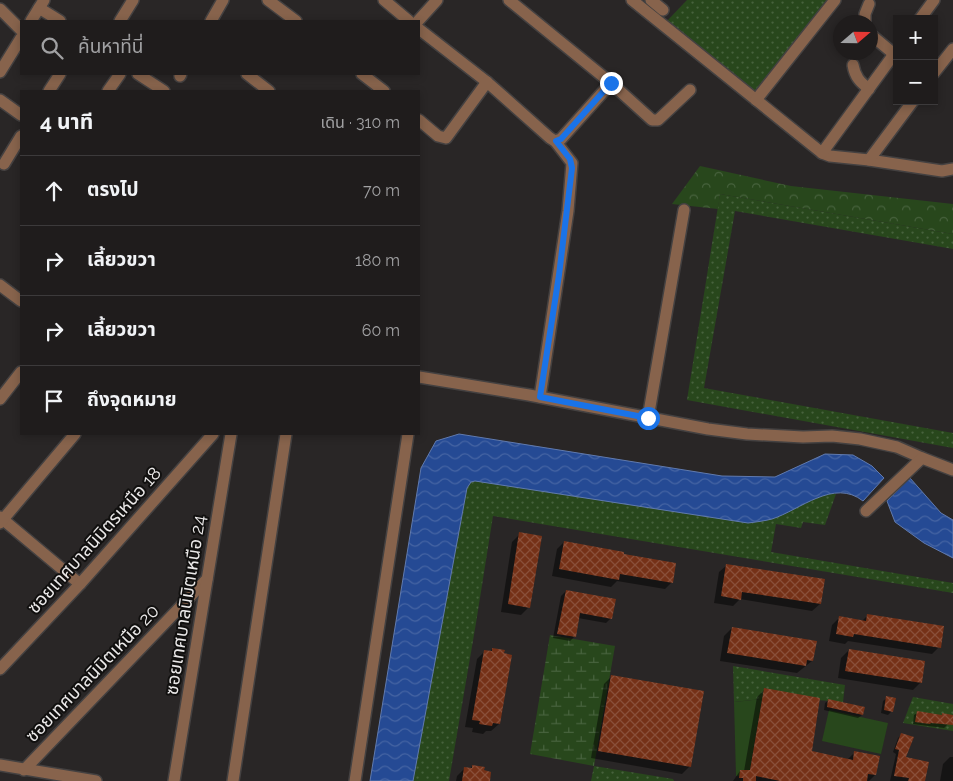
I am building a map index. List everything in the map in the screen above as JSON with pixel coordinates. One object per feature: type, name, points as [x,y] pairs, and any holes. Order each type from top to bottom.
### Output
[{"type":"street","points":[[121,20],[133,0]]},
{"type":"street","points":[[212,20],[223,0]]},
{"type":"street","points":[[268,0],[295,20]]},
{"type":"street","points":[[384,0],[408,20]]},
{"type":"street","points":[[419,20],[437,0]]},
{"type":"street","points":[[509,0],[655,121],[690,90]]},
{"type":"street","points":[[632,0],[822,154],[942,171],[953,169]]},
{"type":"street","points":[[651,0],[663,10]]},
{"type":"street","points":[[756,100],[835,0]]},
{"type":"street","points":[[923,15],[934,0]]},
{"type":"street","points":[[32,20],[42,4],[59,20]]},
{"type":"street","points":[[865,15],[868,4]]},
{"type":"street","points":[[0,9],[20,29]]},
{"type":"street","points":[[420,30],[487,82],[550,138],[556,141],[570,159],[572,168],[566,229],[540,397]]},
{"type":"street","points":[[0,72],[20,40]]},
{"type":"street","points":[[878,40],[893,51]]},
{"type":"street","points":[[938,69],[953,48]]},
{"type":"street","points":[[822,154],[893,55]]},
{"type":"street","points":[[853,66],[858,80],[869,89]]},
{"type":"street","points":[[50,90],[59,75]]},
{"type":"street","points":[[109,90],[119,75]]},
{"type":"street","points":[[140,75],[162,90]]},
{"type":"street","points":[[248,75],[268,90]]},
{"type":"street","points":[[363,75],[383,90]]},
{"type":"street","points":[[420,121],[438,136],[446,138],[487,82]]},
{"type":"street","points":[[556,141],[561,139],[611,83]]},
{"type":"street","points":[[0,100],[20,113]]},
{"type":"street","points":[[870,160],[910,105]]},
{"type":"street","points":[[4,164],[20,138]]},
{"type":"street","points":[[648,418],[684,210]]},
{"type":"street","points":[[0,285],[20,300]]},
{"type":"street","points":[[0,399],[20,373]]},
{"type":"street","points":[[420,378],[540,397],[648,418],[748,434],[803,437],[832,436],[860,439],[896,447],[953,470]]},
{"type":"street","points":[[74,435],[1,520],[80,584]]},
{"type":"street","name":"ซอยเทศบาลนิมิตรเหนือ 18","points":[[0,669],[80,584],[212,435]]},
{"type":"street","name":"ซอยเทศบาลนิมิตเหนือ 24","points":[[174,781],[231,435]]},
{"type":"street","points":[[233,781],[286,435]]},
{"type":"street","points":[[355,781],[408,435]]},
{"type":"street","points":[[866,511],[922,458]]},
{"type":"street","name":"ซอยเทศบาลนิมิตเหนือ 20","points":[[24,770],[207,579]]},
{"type":"street","points":[[0,765],[96,781]]},
{"type":"green space","points":[[687,0],[840,0],[755,93],[666,22]]},
{"type":"green space","points":[[700,166],[791,186],[953,204],[953,234],[720,194],[718,209],[672,204]]},
{"type":"green space","points":[[720,194],[953,234],[953,249],[735,211],[704,388],[953,433],[953,448],[687,400]]},
{"type":"green space","points":[[471,482],[772,518],[827,493],[836,494],[825,525],[803,522],[801,528],[776,524],[771,552],[953,583],[953,593],[493,516],[449,781],[413,781],[467,488]]},
{"type":"green space","points":[[550,635],[615,646],[594,766],[530,754]]},
{"type":"green space","points":[[733,666],[845,685],[843,702],[766,696],[762,699],[734,702]]},
{"type":"green space","points":[[913,697],[953,704],[953,731],[903,723]]},
{"type":"green space","points":[[762,699],[749,775],[736,776],[734,702]]},
{"type":"green space","points":[[829,710],[888,723],[881,754],[822,741]]},
{"type":"green space","points":[[594,766],[673,779],[674,781],[591,781]]},
{"type":"water","points":[[459,434],[722,476],[775,477],[825,454],[853,455],[872,466],[884,478],[863,501],[852,495],[829,494],[772,519],[748,523],[475,481],[471,482],[467,488],[413,781],[370,781],[421,468],[436,441]]},
{"type":"water","points":[[910,478],[941,513],[953,520],[953,558],[924,543],[895,522],[887,501]]},
{"type":"building","points":[[519,532],[542,536],[530,608],[508,604]]},
{"type":"building","points":[[564,541],[676,563],[673,583],[620,574],[619,580],[559,569]]},
{"type":"building","points":[[726,564],[825,579],[821,604],[742,592],[741,600],[721,596]]},
{"type":"building","points":[[566,590],[616,599],[612,619],[580,613],[576,637],[557,634]]},
{"type":"building","points":[[867,614],[944,626],[941,648],[854,634],[853,637],[836,634],[839,616],[866,621]]},
{"type":"building","points":[[732,627],[817,641],[813,661],[807,660],[806,666],[727,653]]},
{"type":"building","points":[[492,648],[505,650],[504,653],[512,655],[500,724],[493,723],[492,726],[479,724],[480,721],[472,720],[484,650],[492,651]]},
{"type":"building","points":[[849,649],[925,661],[922,683],[845,671]]},
{"type":"building","points":[[611,675],[704,691],[691,767],[598,751]]},
{"type":"building","points":[[764,688],[820,698],[812,751],[853,760],[854,751],[880,756],[876,775],[868,774],[867,781],[780,781],[756,776],[756,781],[743,781],[743,778],[739,778],[740,770],[750,770]]},
{"type":"building","points":[[886,696],[896,698],[893,712],[884,710]]},
{"type":"building","points":[[828,699],[865,707],[863,715],[827,707]]},
{"type":"building","points":[[917,711],[953,715],[953,725],[915,722]]},
{"type":"building","points":[[901,733],[914,737],[906,757],[929,762],[925,781],[908,781],[909,778],[894,776],[899,750],[895,749]]},
{"type":"building","points":[[472,765],[485,767],[484,770],[491,772],[490,781],[462,781],[464,767],[472,768]]},
{"type":"route","points":[[611,83],[561,139],[556,141],[570,159],[572,168],[568,211],[540,397],[648,418]]}]
